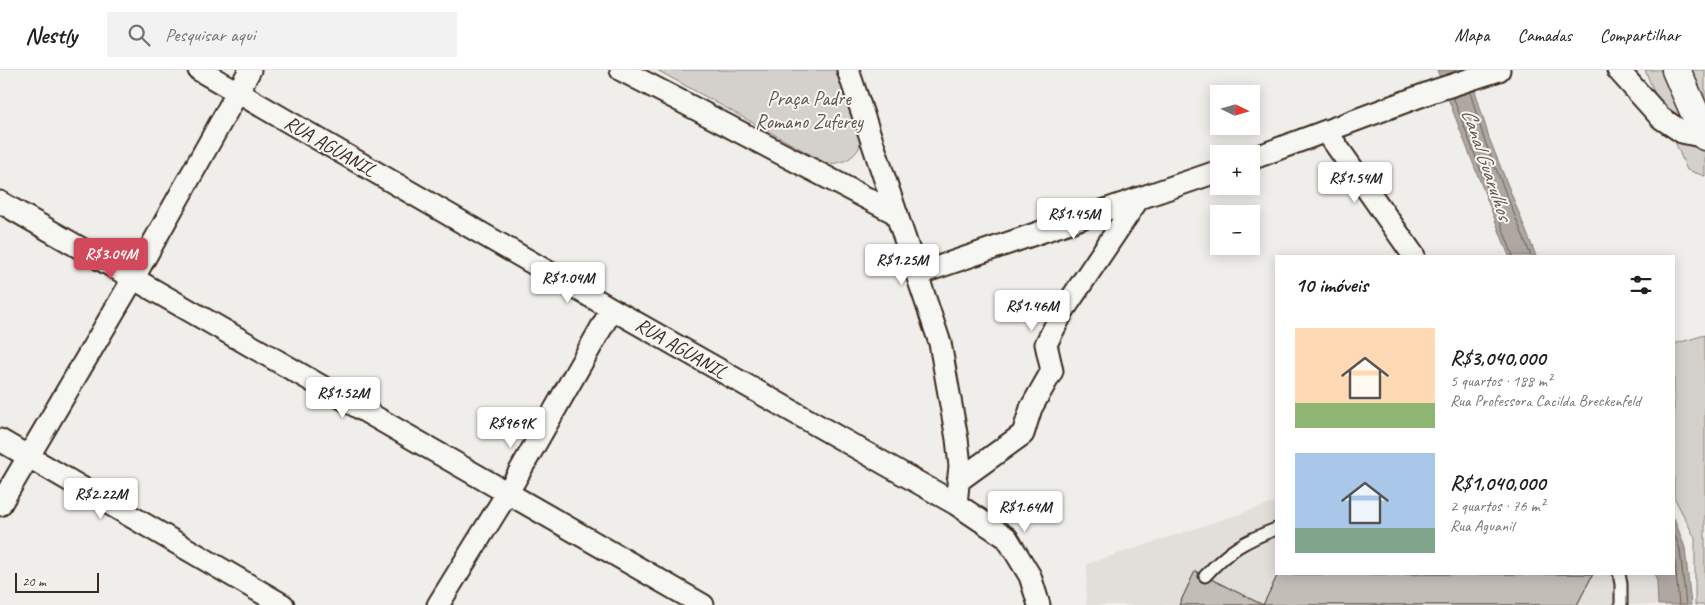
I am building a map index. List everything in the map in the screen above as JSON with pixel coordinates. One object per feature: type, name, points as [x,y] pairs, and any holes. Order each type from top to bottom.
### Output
[{"type":"highway","points":[[1676,70],[1705,137]]},
{"type":"street","name":"RUA AGUANIL","points":[[199,70],[612,309],[956,504],[1007,538],[1030,576],[1039,605]]},
{"type":"street","points":[[0,505],[133,279],[250,70]]},
{"type":"street","points":[[621,70],[642,77],[897,214]]},
{"type":"street","points":[[848,70],[940,343],[957,438],[960,466],[956,504]]},
{"type":"street","points":[[1618,70],[1661,118],[1682,132],[1705,137]]},
{"type":"street","points":[[1260,156],[1434,91],[1493,72]]},
{"type":"street","points":[[1326,131],[1413,255]]},
{"type":"street","points":[[918,274],[1210,173]]},
{"type":"street","points":[[958,481],[1023,434],[1031,408],[1052,371],[1046,344],[1068,303],[1138,198]]},
{"type":"street","points":[[0,202],[703,605]]},
{"type":"street","points":[[438,605],[508,492],[612,309]]},
{"type":"street","points":[[0,440],[283,605]]},
{"type":"lane","points":[[1205,576],[1223,557],[1250,539],[1275,529]]},
{"type":"lane","points":[[1619,575],[1621,605]]},
{"type":"shaded area","points":[[1275,502],[1275,575],[1655,575],[1658,605],[1086,605],[1087,564]]},
{"type":"green space","name":"Praça Padre Romano Zuferey","points":[[657,70],[839,70],[858,128],[860,146],[846,160],[826,163]]},
{"type":"green space","points":[[1645,70],[1705,70],[1705,176],[1687,170]]},
{"type":"green space","points":[[1705,335],[1705,605],[1695,605],[1695,538],[1675,499],[1675,344]]},
{"type":"water","name":"Canal Guarulhos","points":[[1437,70],[1469,70],[1489,138],[1536,255],[1509,255]]},
{"type":"water","points":[[1675,521],[1685,548],[1691,605],[1658,605],[1655,575],[1675,575]]},
{"type":"building","points":[[1195,571],[1263,605],[1179,605]]},
{"type":"building","points":[[1278,575],[1592,575],[1577,605],[1263,605]]}]
